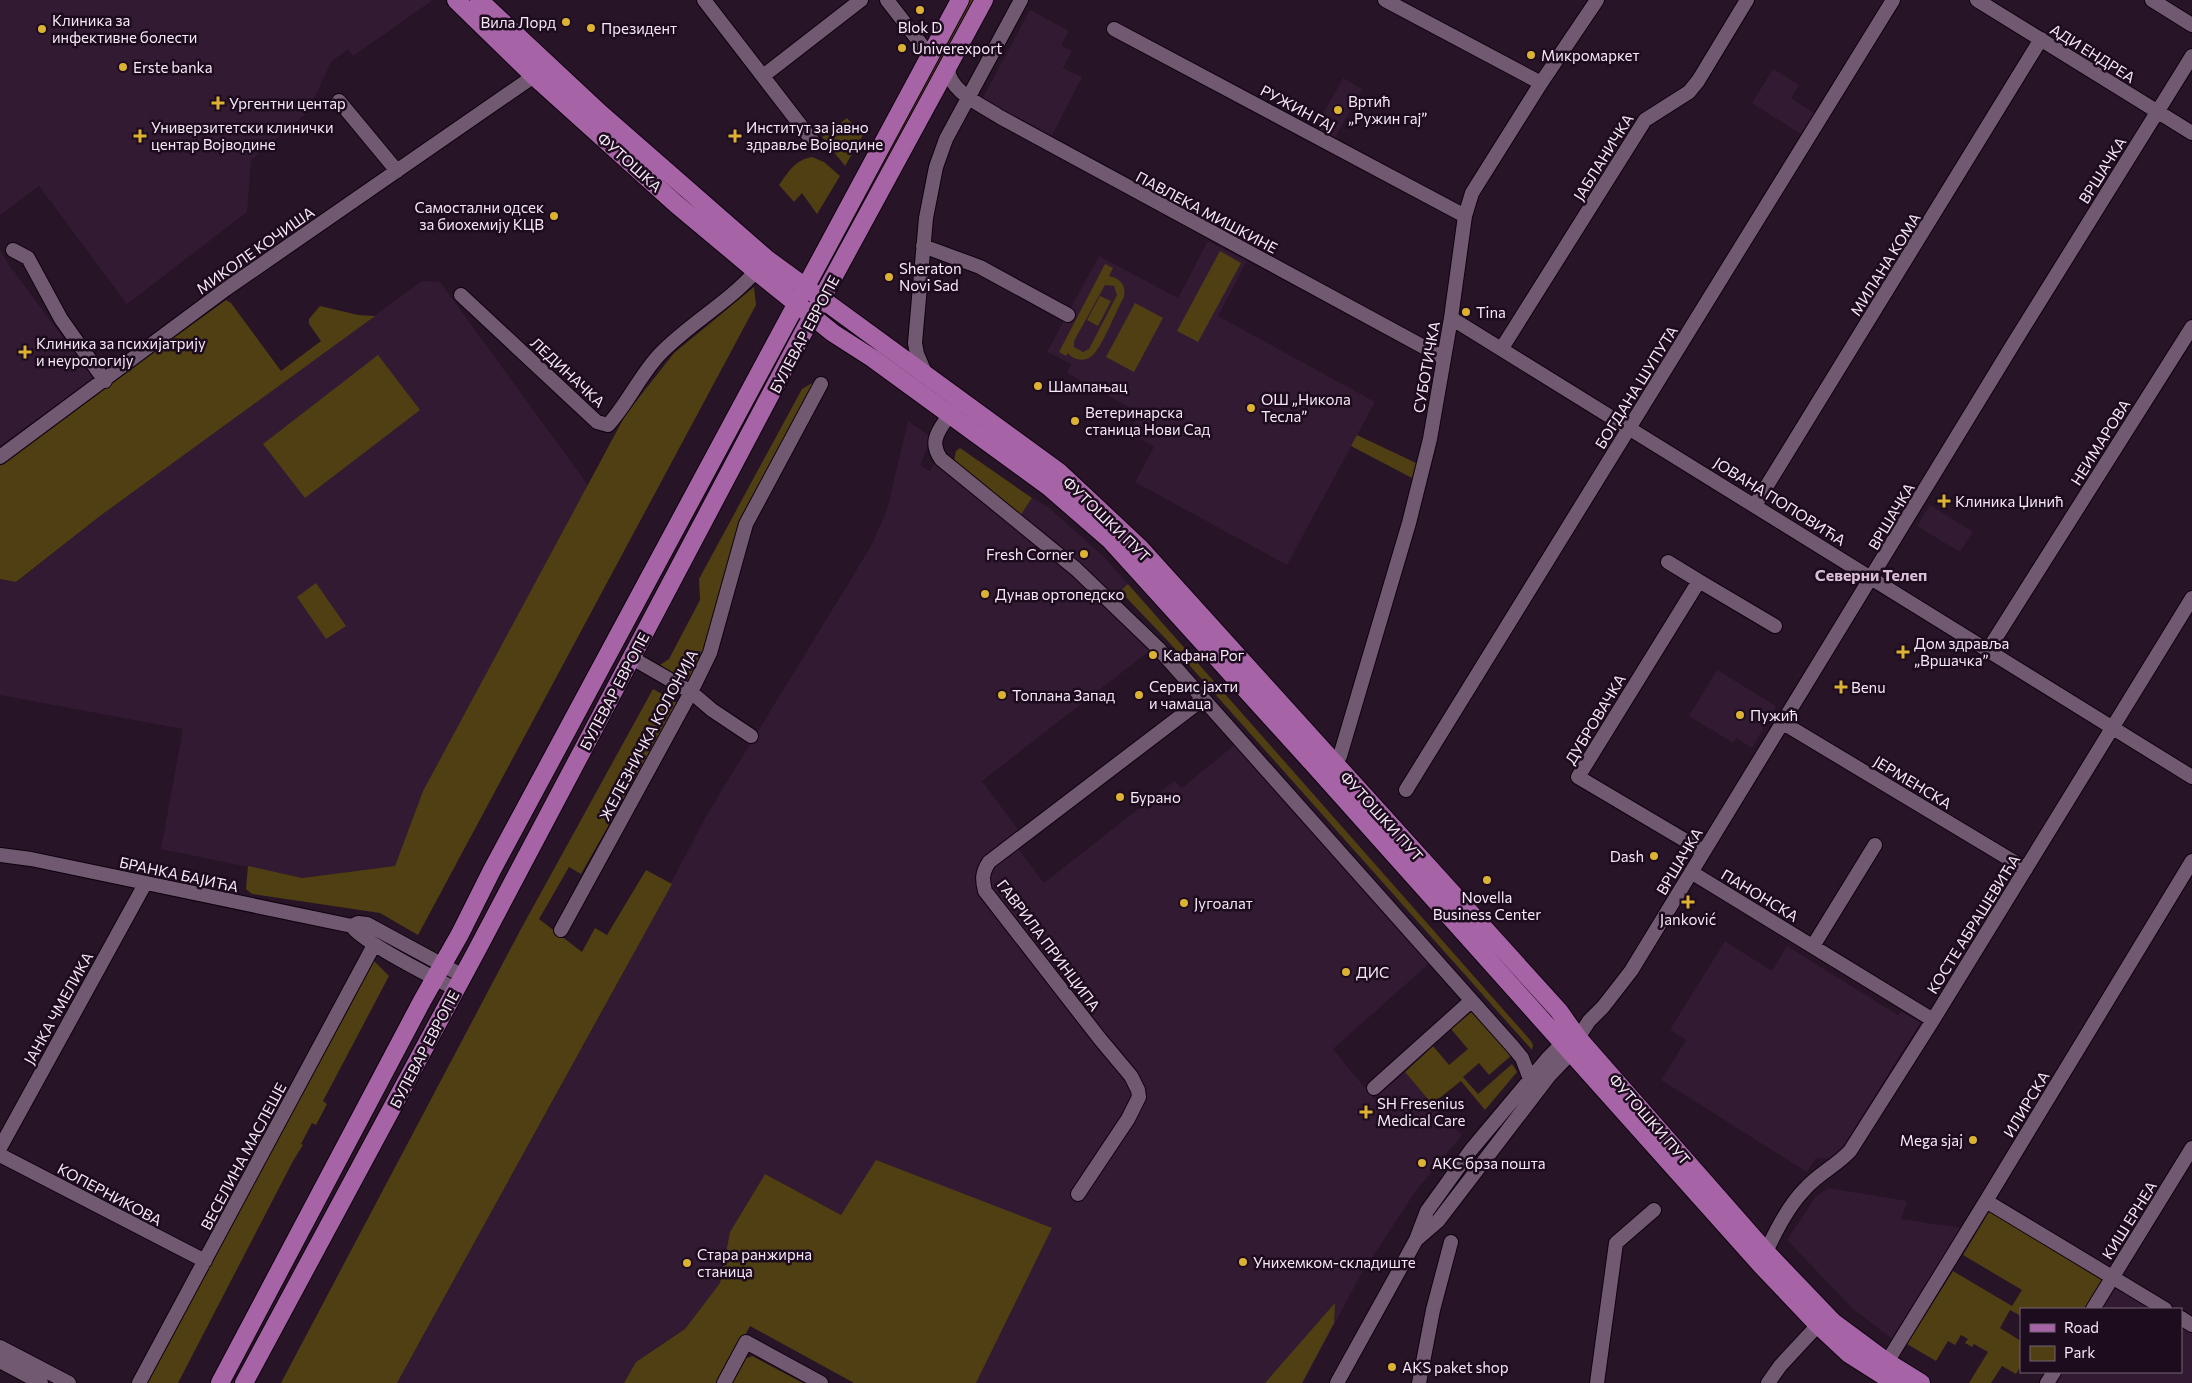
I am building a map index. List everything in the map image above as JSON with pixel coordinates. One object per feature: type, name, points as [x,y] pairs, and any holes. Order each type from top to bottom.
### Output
[{"type":"main road","name":"ФУТОШКА","points":[[456,0],[534,76],[676,204],[812,316]]},
{"type":"main road","name":"ФУТОШКА","points":[[479,0],[643,150],[767,259],[805,288]]},
{"type":"main road","name":"БУЛЕВАР ЕВРОПЕ","points":[[220,1383],[438,971],[960,0]]},
{"type":"main road","name":"БУЛЕВАР ЕВРОПЕ","points":[[244,1383],[459,983],[812,316],[984,0]]},
{"type":"main road","name":"ФУТОШКИ ПУТ","points":[[805,288],[1059,472],[1140,548],[1559,1011],[1570,1045],[1754,1258],[1818,1325],[1849,1354],[1895,1383]]},
{"type":"main road","name":"ФУТОШКИ ПУТ","points":[[812,316],[1049,487],[1110,540],[1570,1045],[1833,1322],[1886,1362],[1922,1383]]},
{"type":"street","points":[[704,0],[815,144]]},
{"type":"street","points":[[763,76],[861,0]]},
{"type":"street","points":[[887,0],[931,57]]},
{"type":"street","points":[[926,375],[917,354],[916,343],[923,246],[928,203],[936,167],[963,92],[1021,0]]},
{"type":"street","points":[[1385,0],[1541,83]]},
{"type":"street","name":"СУБОТИЧКА","points":[[1335,763],[1340,756],[1409,523],[1430,439],[1451,318],[1465,216],[1472,193],[1541,83],[1597,0]]},
{"type":"street","name":"ЈАБЛАНИЧКА","points":[[1502,348],[1645,120],[1689,92],[1698,81],[1747,0]]},
{"type":"street","name":"БОГДАНА ШУПУТА","points":[[1406,790],[1893,0]]},
{"type":"street","name":"АДИ ЕНДРЕА","points":[[1977,0],[2192,133]]},
{"type":"street","points":[[2152,0],[2192,25]]},
{"type":"street","name":"РУЖИН ГАЈ","points":[[1114,28],[1465,216]]},
{"type":"street","name":"МИЛАНА КОМА","points":[[1755,505],[2041,39]]},
{"type":"street","name":"ВРШАЧКА","points":[[1570,1045],[1631,971],[2012,346],[2192,56]]},
{"type":"street","points":[[948,68],[950,79],[963,92]]},
{"type":"street","name":"МИКОЛЕ КОЧИША","points":[[0,456],[226,290],[534,76]]},
{"type":"street","points":[[932,96],[943,88],[953,87],[963,92]]},
{"type":"street","name":"ПАВЛЕКА МИШКИНЕ","points":[[963,92],[1000,117],[1444,358]]},
{"type":"street","points":[[340,101],[397,171]]},
{"type":"street","points":[[923,246],[980,267],[1068,315]]},
{"type":"street","points":[[13,250],[28,258],[61,319],[105,380]]},
{"type":"street","name":"ЛЕДИНАЧКА","points":[[461,295],[597,422],[608,425],[642,376],[660,354],[691,326],[740,289],[756,271]]},
{"type":"street","name":"ЈОВАНА ПОПОВИЋА","points":[[1451,318],[1630,427],[2192,777]]},
{"type":"street","name":"НЕИМАРОВА","points":[[1988,650],[2191,331]]},
{"type":"street","points":[[895,353],[909,354],[916,343]]},
{"type":"street","name":"ЖЕЛЕЗНИЧКА КОЛОНИЈА","points":[[561,930],[710,654],[746,524],[821,384]]},
{"type":"street","points":[[959,399],[935,439],[934,450],[940,459],[1076,569],[1158,648],[1522,1058],[1530,1080]]},
{"type":"street","points":[[1668,562],[1775,626]]},
{"type":"street","name":"ДУБРОВАЧКА","points":[[1699,581],[1578,777],[1703,851]]},
{"type":"street","name":"КОСТЕ АБРАШЕВИЋА","points":[[1766,1252],[1784,1218],[1805,1188],[1842,1160],[1850,1151],[1934,1020],[2192,598]]},
{"type":"street","points":[[632,658],[691,692],[712,710],[751,736]]},
{"type":"street","name":"ГАВРИЛА ПРИНЦИПА","points":[[1078,1194],[1128,1119],[1139,1097],[1138,1090],[1131,1076],[985,891],[982,877],[989,862],[1203,699]]},
{"type":"street","name":"ЈЕРМЕНСКА","points":[[1783,722],[2026,869]]},
{"type":"street","points":[[1315,766],[1323,769],[1329,768],[1335,763]]},
{"type":"street","points":[[1813,946],[1875,845]]},
{"type":"street","name":"БРАНКА БАЈИЋА","points":[[0,854],[352,926],[358,923],[366,924],[438,971]]},
{"type":"street","name":"ИЛИРСКА","points":[[1886,1362],[1986,1202],[2192,861]]},
{"type":"street","name":"ПАНОНСКА","points":[[1691,872],[1934,1020]]},
{"type":"street","name":"ЈАНКА ЧМЕЛИКА","points":[[0,1148],[144,884]]},
{"type":"street","points":[[352,926],[357,934],[374,945],[438,971],[459,983]]},
{"type":"street","name":"ВЕСЕЛИНА МАСЛЕШЕ","points":[[140,1383],[374,945]]},
{"type":"street","points":[[1374,1088],[1471,1001]]},
{"type":"street","points":[[1336,1383],[1416,1240],[1427,1211],[1471,1150],[1530,1080],[1570,1045]]},
{"type":"street","points":[[1416,1240],[1438,1220],[1549,1076],[1570,1045]]},
{"type":"street","name":"КИШ ЕРНЕА","points":[[2094,1308],[2192,1148]]},
{"type":"street","name":"КОПЕРНИКОВА","points":[[0,1155],[205,1262]]},
{"type":"street","points":[[1986,1202],[2164,1308]]},
{"type":"street","points":[[1597,1383],[1616,1243],[1654,1210]]},
{"type":"street","points":[[1419,1383],[1433,1310],[1451,1242]]},
{"type":"street","points":[[1768,1383],[1780,1366],[1818,1325]]},
{"type":"street","points":[[724,1383],[746,1342],[821,1383]]},
{"type":"street","points":[[0,1347],[69,1383]]},
{"type":"street","points":[[0,1362],[41,1383]]},
{"type":"shaded area","name":"Универзитетски клинички центар Војводине","points":[[0,0],[433,0],[353,56],[348,49],[331,62],[308,112],[251,160],[247,212],[127,304],[39,186],[0,215]]},
{"type":"shaded area","points":[[1030,10],[1069,31],[1061,45],[1072,51],[1063,68],[1082,77],[1050,139],[982,99]]},
{"type":"shaded area","points":[[1773,69],[1799,85],[1791,98],[1814,113],[1801,134],[1752,103]]},
{"type":"shaded area","name":"Вртић „Ружин гај”","points":[[1343,78],[1362,89],[1333,142],[1313,132]]},
{"type":"shaded area","name":"ОШ „Никола Тесла”","points":[[1208,241],[1247,261],[1218,316],[1375,402],[1287,565],[1135,482],[1154,447],[1130,433],[1140,413],[1067,373],[1071,364],[1047,352],[1099,256],[1178,298]]},
{"type":"shaded area","points":[[0,250],[9,265],[93,378],[0,446]]},
{"type":"shaded area","points":[[422,281],[440,282],[588,485],[423,791],[395,866],[302,878],[161,849],[183,729],[0,695],[0,579],[17,582],[100,516]]},
{"type":"shaded area","points":[[908,421],[932,438],[920,465],[930,471],[934,464],[1072,571],[1152,649],[982,781],[1019,831],[1010,838],[1044,883],[1174,781],[1182,788],[1237,743],[1432,961],[1333,1049],[1374,1099],[1405,1072],[1462,1135],[1415,1192],[1360,1276],[1303,1383],[976,1383],[1051,1228],[841,1215],[765,1174],[730,1232],[720,1283],[685,1329],[636,1362],[624,1383],[397,1383],[619,981],[708,813],[870,548],[887,510]]},
{"type":"shaded area","points":[[1032,498],[1048,507],[1103,556],[1128,584],[1114,594],[1020,516]]},
{"type":"shaded area","points":[[1930,505],[1973,532],[1960,552],[1917,526]]},
{"type":"shaded area","points":[[1717,670],[1776,706],[1752,748],[1736,738],[1733,743],[1689,716]]},
{"type":"shaded area","points":[[1725,941],[1772,971],[1787,946],[1898,1015],[1901,1011],[1920,1023],[1843,1147],[1831,1159],[1816,1158],[1807,1172],[1661,1080],[1686,1040],[1670,1030]]},
{"type":"shaded area","points":[[1828,1188],[1907,1201],[1901,1219],[1961,1228],[1892,1339],[1852,1308],[1787,1240],[1816,1196]]},
{"type":"shaded area","points":[[2114,1286],[2151,1308],[2101,1308]]},
{"type":"shaded area","points":[[2182,1327],[2192,1332],[2192,1383],[2056,1383],[2061,1373],[2182,1373]]},
{"type":"green space","points":[[968,0],[975,0],[826,277],[823,276],[864,202],[879,167]]},
{"type":"green space","points":[[847,118],[863,135],[845,166],[822,137]]},
{"type":"green space","points":[[812,157],[824,162],[840,176],[817,214],[802,193],[794,202],[779,185],[797,163]]},
{"type":"green space","points":[[1220,251],[1241,263],[1198,342],[1177,331]]},
{"type":"green space","points":[[1105,264],[1113,268],[1109,276],[1122,283],[1124,297],[1097,350],[1093,355],[1084,360],[1073,358],[1068,353],[1066,356],[1059,352]],"holes":[[[1105,285],[1114,286],[1117,295],[1089,349],[1083,352],[1074,347],[1074,341]]]},
{"type":"green space","points":[[754,287],[756,305],[418,935],[380,913],[252,894],[246,889],[248,866],[302,878],[395,866],[423,791],[626,414],[674,353]]},
{"type":"green space","points":[[1100,296],[1111,301],[1098,326],[1087,320]]},
{"type":"green space","points":[[226,300],[231,303],[281,371],[321,341],[309,324],[309,319],[320,306],[358,315],[375,316],[100,516],[16,582],[0,579],[0,463]]},
{"type":"green space","points":[[1135,303],[1163,318],[1134,372],[1106,357]]},
{"type":"green space","points":[[378,355],[420,410],[305,498],[263,444]]},
{"type":"green space","points":[[819,379],[741,521],[704,652],[687,686],[657,667],[669,659],[700,600],[699,579],[802,389]]},
{"type":"green space","points":[[1357,435],[1416,463],[1412,478],[1351,446]]},
{"type":"green space","points":[[960,448],[1032,498],[1020,516],[953,465],[956,451]]},
{"type":"green space","points":[[316,583],[346,626],[326,639],[297,597]]},
{"type":"green space","points":[[1128,584],[1531,1041],[1533,1045],[1532,1050],[1166,639],[1120,591]]},
{"type":"green space","points":[[653,689],[678,703],[581,874],[569,867],[539,919],[582,952],[595,928],[607,935],[646,870],[672,884],[397,1383],[281,1383],[521,929]]},
{"type":"green space","points":[[364,951],[389,976],[323,1101],[327,1104],[316,1125],[312,1123],[301,1144],[303,1145],[178,1383],[145,1383],[356,995],[351,993]]},
{"type":"green space","points":[[1474,1010],[1513,1054],[1489,1075],[1479,1063],[1463,1077],[1478,1094],[1512,1064],[1517,1072],[1485,1110],[1461,1081],[1432,1104],[1405,1072],[1433,1046],[1449,1065],[1468,1049],[1451,1029]]},
{"type":"green space","points":[[876,1160],[1052,1228],[976,1383],[854,1383],[750,1326],[719,1383],[624,1383],[636,1362],[685,1329],[720,1283],[730,1232],[765,1174],[841,1215]]},
{"type":"green space","points":[[1990,1210],[2104,1278],[2086,1308],[2020,1308],[2020,1315],[2010,1310],[2000,1328],[2020,1340],[2020,1368],[2016,1374],[2002,1366],[1991,1383],[1969,1383],[1988,1352],[1974,1344],[1972,1347],[1965,1343],[1968,1339],[1961,1335],[1955,1345],[1948,1341],[1936,1361],[1907,1344],[1953,1271],[2012,1306],[2022,1290],[1963,1255]]},
{"type":"green space","points":[[1335,1303],[1334,1323],[1302,1383],[1265,1383]]},
{"type":"green space","points":[[752,1356],[803,1383],[730,1383],[742,1360]]},
{"type":"place","name":"Blok D","points":[[920,10]]},
{"type":"place","name":"Вила Лорд","points":[[566,22]]},
{"type":"place","name":"Президент","points":[[591,28]]},
{"type":"place","name":"Клиника за инфективне болести","points":[[42,29]]},
{"type":"place","name":"Univerexport","points":[[902,48]]},
{"type":"place","name":"Микромаркет","points":[[1531,55]]},
{"type":"place","name":"Erste banka","points":[[123,67]]},
{"type":"place","name":"Ургентни центар","points":[[218,103]]},
{"type":"place","name":"Вртић „Ружин гај”","points":[[1338,110]]},
{"type":"place","name":"Универзитетски клинички центар Војводине","points":[[140,136]]},
{"type":"place","name":"Институт за јавно здравље Војводине","points":[[735,136]]},
{"type":"place","name":"Самостални одсек за биохемију КЦВ","points":[[554,216]]},
{"type":"place","name":"Sheraton Novi Sad","points":[[889,277]]},
{"type":"place","name":"Tina","points":[[1466,312]]},
{"type":"place","name":"Клиника за психијатрију и неурологију","points":[[25,352]]},
{"type":"place","name":"Шампањац","points":[[1038,386]]},
{"type":"place","name":"ОШ „Никола Тесла”","points":[[1251,408]]},
{"type":"place","name":"Ветеринарска станица Нови Сад","points":[[1075,421]]},
{"type":"place","name":"Клиника Џинић","points":[[1944,501]]},
{"type":"place","name":"Fresh Corner","points":[[1084,554]]},
{"type":"place","name":"Дунав ортопедско","points":[[985,594]]},
{"type":"place","name":"Дом здравља „Вршачка”","points":[[1903,652]]},
{"type":"place","name":"Кафана Рог","points":[[1153,655]]},
{"type":"place","name":"Benu","points":[[1841,687]]},
{"type":"place","name":"Топлана Запад","points":[[1002,695]]},
{"type":"place","name":"Сервис јахти и чамаца","points":[[1139,695]]},
{"type":"place","name":"Пужић","points":[[1740,715]]},
{"type":"place","name":"Бурано","points":[[1120,797]]},
{"type":"place","name":"Dash","points":[[1654,856]]},
{"type":"place","name":"Novella Business Center","points":[[1487,880]]},
{"type":"place","name":"Janković","points":[[1688,902]]},
{"type":"place","name":"Југоалат","points":[[1184,903]]},
{"type":"place","name":"ДИС","points":[[1346,972]]},
{"type":"place","name":"SH Fresenius Medical Care","points":[[1366,1112]]},
{"type":"place","name":"Mega sjaj","points":[[1973,1140]]},
{"type":"place","name":"АКС брза пошта","points":[[1422,1163]]},
{"type":"place","name":"Унихемком-складиште","points":[[1243,1262]]},
{"type":"place","name":"Стара ранжирна станица","points":[[687,1263]]},
{"type":"place","name":"AKS paket shop","points":[[1392,1367]]},
{"type":"district","name":"Северни Телеп","points":[[1871,574]]}]
